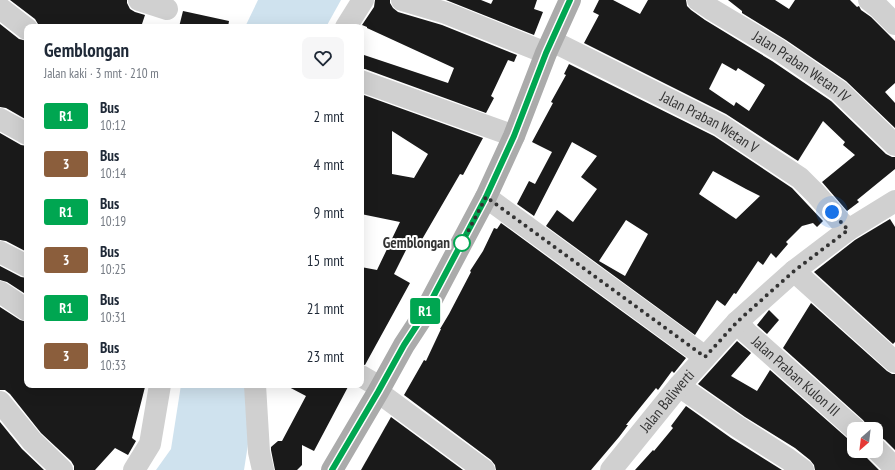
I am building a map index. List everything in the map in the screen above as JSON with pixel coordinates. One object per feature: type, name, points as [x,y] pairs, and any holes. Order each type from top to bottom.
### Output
[{"type":"main road","points":[[332,470],[404,345],[423,316],[486,197],[514,136],[549,47],[570,0]]},
{"type":"street","points":[[139,0],[167,12]]},
{"type":"street","points":[[348,24],[363,0]]},
{"type":"street","name":"Jalan Praban Wetan V","points":[[402,0],[549,47],[720,125],[800,178],[848,230]]},
{"type":"street","name":"Jalan Praban Wetan IV","points":[[698,0],[779,50],[839,90],[895,144]]},
{"type":"street","points":[[870,0],[895,24]]},
{"type":"street","points":[[0,8],[24,27]]},
{"type":"street","points":[[364,82],[514,136]]},
{"type":"street","points":[[0,119],[24,132]]},
{"type":"street","points":[[486,197],[705,357]]},
{"type":"street","name":"Jalan Baliwerti","points":[[611,470],[679,386],[737,322],[794,271],[848,230],[893,206]]},
{"type":"street","points":[[0,252],[24,264]]},
{"type":"street","points":[[794,271],[895,362]]},
{"type":"street","points":[[0,292],[24,308]]},
{"type":"street","name":"Jalan Praban Kulon III","points":[[737,322],[747,333],[847,422]]},
{"type":"street","points":[[364,378],[484,470]]},
{"type":"street","points":[[679,386],[738,427],[788,458],[803,470]]},
{"type":"street","points":[[134,470],[150,444],[159,388]]},
{"type":"street","points":[[255,388],[259,452],[263,470]]},
{"type":"street","points":[[0,402],[32,441],[62,470]]},
{"type":"street","points":[[883,456],[895,468]]},
{"type":"water","points":[[258,0],[341,0],[328,24],[246,24]]},
{"type":"water","points":[[181,388],[252,388],[249,438],[244,470],[156,470],[171,449]]},
{"type":"building","points":[[10,0],[127,0],[130,9],[145,15],[142,24],[38,24],[35,19]]},
{"type":"building","points":[[375,0],[390,0],[393,8],[398,12],[442,25],[517,55],[514,62],[508,60],[491,96],[494,98],[486,113],[364,69],[364,55],[448,83],[454,68],[364,26],[363,24],[374,7]]},
{"type":"building","points":[[446,0],[481,0],[491,4],[493,0],[537,0],[534,9],[543,12],[534,35]]},
{"type":"building","points":[[599,0],[613,0],[640,14],[648,0],[686,0],[687,6],[705,20],[772,61],[831,101],[886,154],[895,157],[895,169],[857,200],[859,202],[847,211],[822,182],[855,155],[843,145],[845,142],[823,121],[798,161],[726,114],[584,43],[599,15],[593,12]],"holes":[[[722,63],[736,71],[738,68],[765,85],[749,111],[736,102],[734,106],[709,89]]]},
{"type":"building","points":[[728,0],[775,0],[789,9],[795,0],[850,0],[857,7],[859,6],[861,10],[871,17],[895,41],[895,83],[885,92],[895,103],[895,128],[846,81],[786,40],[742,13],[742,11]]},
{"type":"building","points":[[183,11],[229,21],[228,24],[180,24]]},
{"type":"building","points":[[0,24],[19,39],[24,40],[24,118],[6,108],[0,107]]},
{"type":"building","points":[[569,64],[714,136],[792,188],[823,221],[817,227],[813,223],[802,226],[786,242],[788,244],[776,258],[771,253],[763,265],[758,261],[736,294],[734,293],[725,306],[717,300],[695,335],[546,226],[557,210],[573,222],[597,189],[581,177],[597,156],[572,142],[534,216],[517,204],[529,181],[535,184],[552,152],[532,142],[553,103],[551,102],[566,75],[564,74]],"holes":[[[713,171],[746,189],[760,196],[736,219],[699,194]],[[626,220],[648,234],[625,276],[599,261]]]},
{"type":"building","points":[[364,95],[483,138],[463,175],[460,174],[417,248],[409,244],[394,274],[410,283],[365,365],[364,268],[377,270],[400,222],[364,215]],"holes":[[[392,131],[428,154],[414,178],[392,174]]]},
{"type":"building","points":[[0,133],[24,146],[24,250],[6,241],[0,240]]},
{"type":"building","points":[[890,219],[895,227],[895,342],[893,344],[814,272],[855,240]]},
{"type":"building","points":[[501,223],[686,358],[674,373],[672,371],[658,390],[656,388],[626,425],[628,425],[619,437],[591,470],[496,470],[495,465],[491,460],[404,395],[424,360],[426,361],[440,329],[494,228],[497,229]]},
{"type":"building","points":[[0,266],[24,278],[24,293],[7,282],[0,280]]},
{"type":"building","points":[[811,303],[887,371],[895,374],[895,450],[883,439],[883,422],[865,422],[783,348]]},
{"type":"building","points":[[0,307],[24,321],[24,388],[145,388],[132,438],[136,441],[128,455],[115,448],[95,470],[74,470],[74,466],[71,461],[41,433],[10,394],[5,390],[0,390]]},
{"type":"building","points":[[769,310],[779,320],[767,334],[757,325]]},
{"type":"building","points":[[737,341],[751,353],[731,376],[757,391],[770,370],[847,438],[847,458],[867,458],[879,470],[815,470],[814,465],[810,460],[795,448],[745,417],[698,384]]},
{"type":"building","points":[[291,388],[347,388],[314,451],[302,445],[302,465],[297,470],[275,470],[271,447],[278,441],[282,441],[306,396]]},
{"type":"building","points":[[686,406],[731,438],[782,470],[635,470],[653,450],[654,451],[673,428],[671,426]]},
{"type":"building","points":[[391,417],[463,470],[361,470]]},
{"type":"building","points":[[0,422],[22,449],[44,470],[0,470]]},
{"type":"bus line","name":"R1","points":[[332,470],[404,345],[423,316],[486,197],[514,136],[546,53],[570,0]]},
{"type":"place","name":"Gemblongan","points":[[462,243]]},
{"type":"route","points":[[462,243],[486,197],[705,357],[737,322],[794,271],[848,230],[832,212]]}]
